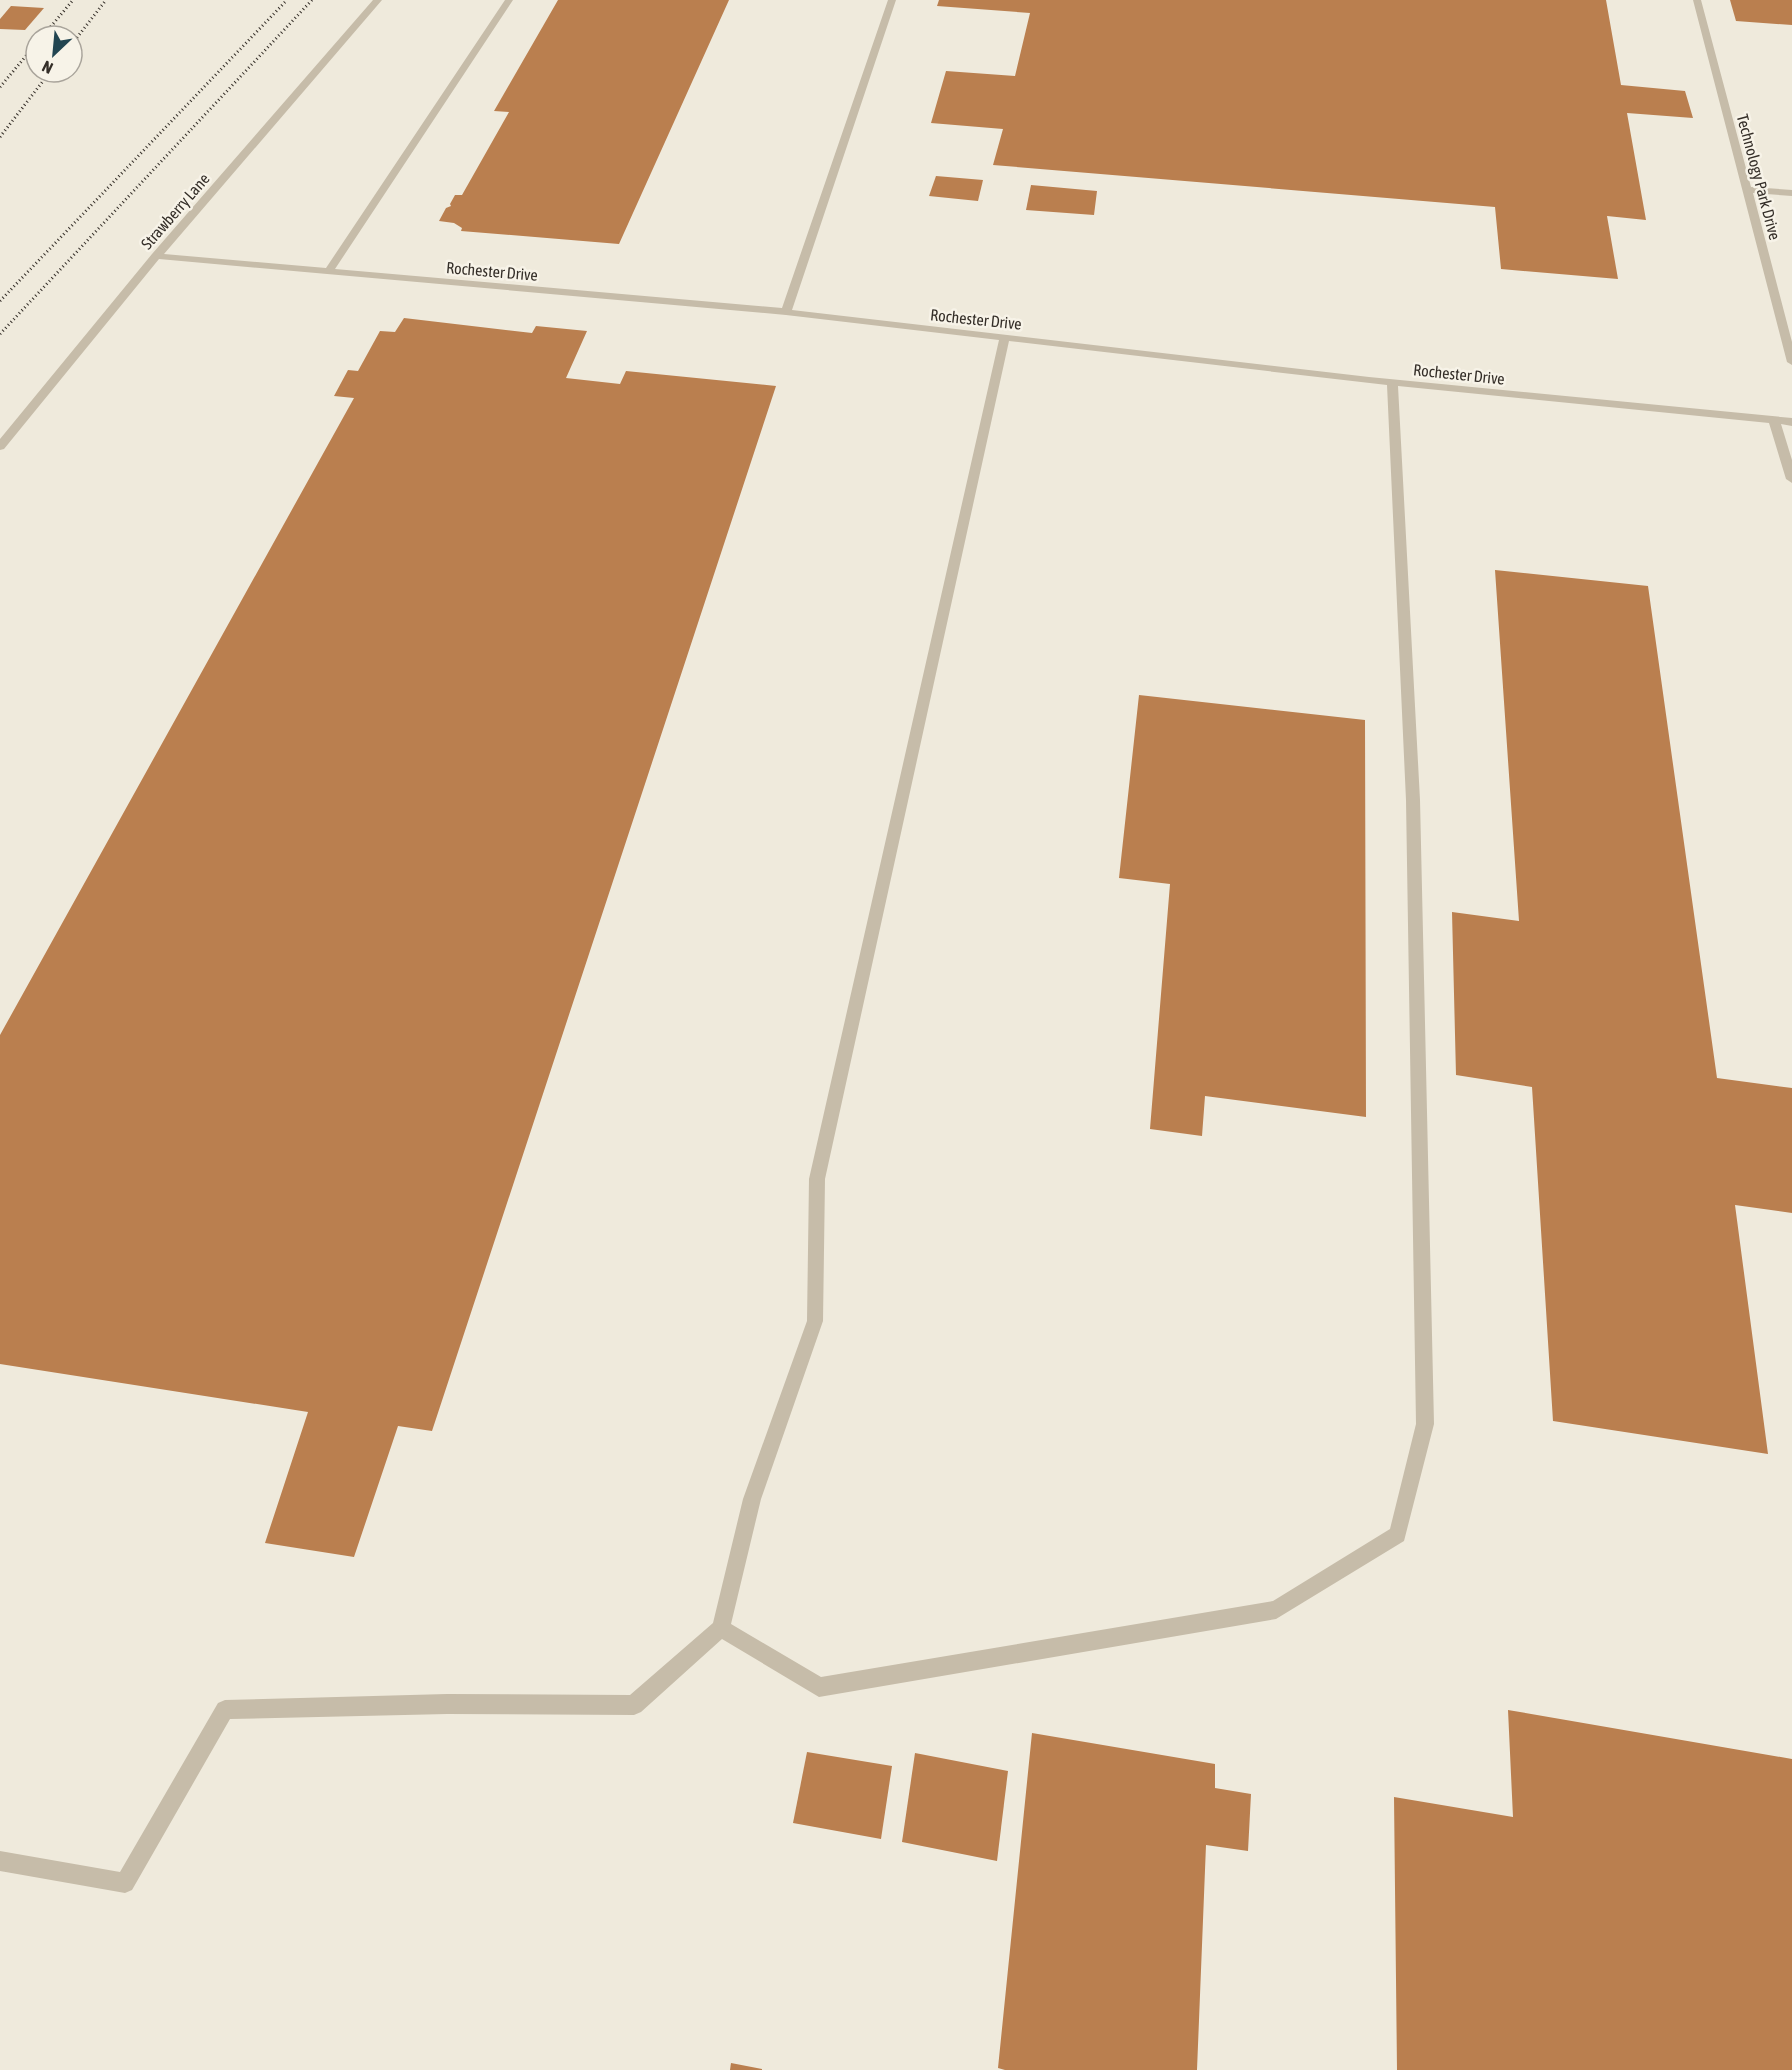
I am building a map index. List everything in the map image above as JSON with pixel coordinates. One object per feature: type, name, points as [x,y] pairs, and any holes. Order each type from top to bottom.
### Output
[{"type":"street","name":"Strawberry Lane","points":[[0,446],[156,256],[378,0]]},
{"type":"street","points":[[328,272],[509,0]]},
{"type":"street","points":[[786,312],[892,0]]},
{"type":"street","name":"Technology Park Drive","points":[[1697,0],[1792,362]]},
{"type":"street","points":[[1747,190],[1792,193]]},
{"type":"street","name":"Rochester Drive","points":[[156,256],[786,312],[1392,382],[1792,422]]},
{"type":"street","points":[[0,1861],[125,1883],[225,1710],[447,1704],[634,1705],[721,1628],[752,1499],[815,1321],[818,1179],[1005,337]]},
{"type":"street","points":[[721,1628],[819,1687],[1276,1610],[1398,1535],[1425,1424],[1413,800],[1392,382]]},
{"type":"street","points":[[1774,420],[1792,478]]},
{"type":"building","points":[[558,0],[729,0],[619,244],[461,231],[462,228],[454,223],[439,221],[446,208],[451,206],[455,195],[462,195],[509,112],[494,111]]},
{"type":"building","points":[[939,0],[1606,0],[1621,85],[1685,91],[1693,118],[1627,113],[1646,220],[1607,216],[1618,279],[1501,269],[1495,207],[993,165],[1003,129],[931,123],[946,71],[1015,76],[1030,13],[937,6]]},
{"type":"building","points":[[1730,0],[1792,0],[1792,25],[1736,21]]},
{"type":"building","points":[[11,6],[44,8],[30,24],[24,24],[24,30],[0,29],[0,19]]},
{"type":"building","points":[[936,176],[983,180],[978,201],[929,196]]},
{"type":"building","points":[[1031,185],[1097,191],[1094,215],[1026,210]]},
{"type":"building","points":[[404,318],[532,333],[536,326],[587,331],[566,378],[620,384],[626,371],[776,386],[432,1431],[398,1426],[354,1557],[265,1543],[308,1412],[0,1364],[0,1035],[354,398],[334,396],[348,370],[358,371],[380,331],[395,332]]},
{"type":"building","points":[[1495,570],[1648,586],[1717,1078],[1792,1088],[1792,1213],[1735,1205],[1768,1454],[1553,1421],[1532,1087],[1456,1075],[1452,912],[1519,921]]},
{"type":"building","points":[[1139,695],[1365,720],[1366,1117],[1205,1096],[1202,1136],[1150,1129],[1170,884],[1119,878]]},
{"type":"building","points":[[1508,1710],[1792,1759],[1792,2070],[1397,2070],[1394,1797],[1513,1817]]},
{"type":"building","points":[[1032,1733],[1215,1764],[1215,1788],[1251,1794],[1248,1851],[1206,1845],[1197,2070],[1005,2070],[998,2068]]},
{"type":"building","points":[[807,1752],[892,1766],[881,1839],[793,1823]]},
{"type":"building","points":[[915,1753],[1008,1771],[997,1861],[902,1842]]},
{"type":"building","points":[[731,2063],[762,2069],[762,2070],[730,2070]]},
{"type":"railway","points":[[53,24],[73,0]]},
{"type":"railway","points":[[84,28],[106,0]]},
{"type":"railway","points":[[0,301],[287,0]]},
{"type":"railway","points":[[0,334],[312,0]]},
{"type":"railway","points":[[0,87],[24,58]]},
{"type":"railway","points":[[0,137],[41,84]]}]
